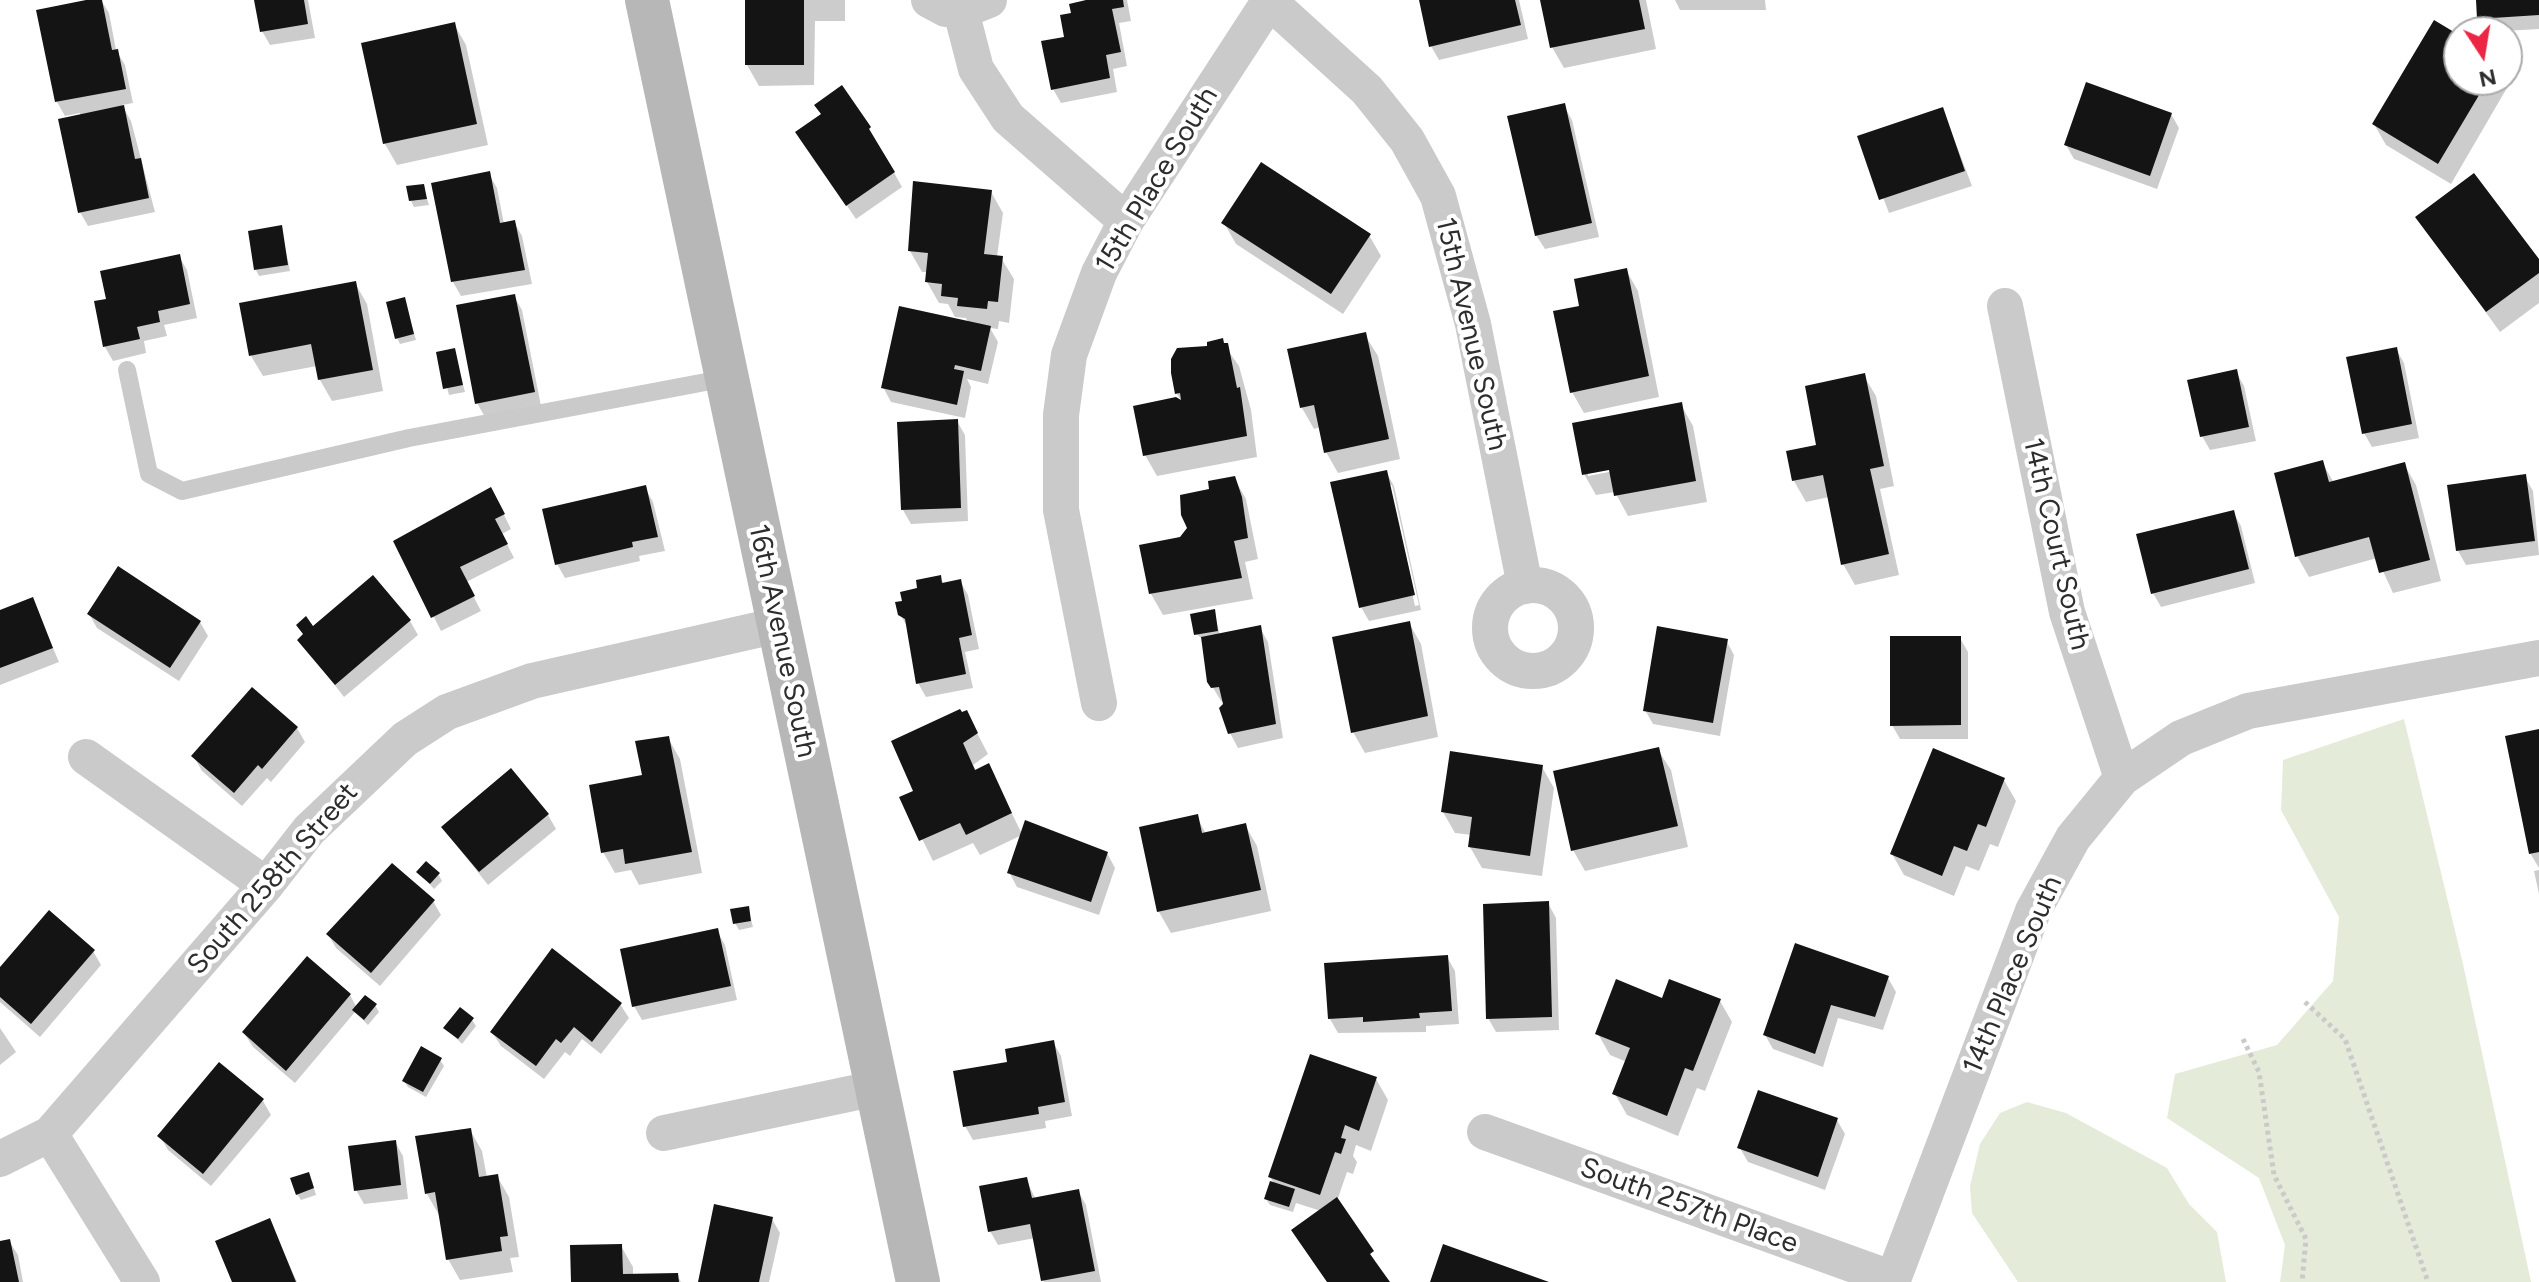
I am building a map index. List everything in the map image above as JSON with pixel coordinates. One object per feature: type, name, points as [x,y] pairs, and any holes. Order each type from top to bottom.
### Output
[{"type":"main road","name":"16th Avenue South","points":[[647,0],[918,1282]]},
{"type":"street","name":"15th Place South","points":[[1099,703],[1061,510],[1061,415],[1069,355],[1099,273],[1126,221],[1269,0]]},
{"type":"street","name":"15th Avenue South","points":[[1269,0],[1367,90],[1413,149],[1438,196],[1465,287],[1525,586]]},
{"type":"street","points":[[960,4],[976,69],[1000,109],[1126,221]]},
{"type":"street","name":"14th Court South","points":[[2005,306],[2067,612],[2122,778]]},
{"type":"street","name":"South 258th Street","points":[[0,1159],[50,1134],[266,885],[309,830],[405,739],[447,712],[532,681],[779,625]]},
{"type":"street","name":"14th Place South","points":[[1893,1281],[2033,911],[2073,838],[2122,778],[2181,738],[2248,711],[2539,658]]},
{"type":"street","points":[[86,757],[266,885]]},
{"type":"street","points":[[664,1133],[877,1088]]},
{"type":"street","name":"South 257th Place","points":[[1485,1132],[1893,1281]]},
{"type":"street","points":[[50,1134],[142,1282]]},
{"type":"lane","points":[[127,370],[149,474],[182,491],[409,438],[727,378]]},
{"type":"path","points":[[2305,1002],[2345,1039],[2428,1282]]},
{"type":"path","points":[[2243,1039],[2259,1072],[2274,1175],[2306,1239],[2302,1282]]},
{"type":"green space","points":[[2404,719],[2463,964],[2531,1282],[2280,1282],[2285,1245],[2259,1178],[2167,1118],[2175,1074],[2277,1045],[2333,981],[2339,917],[2281,810],[2283,760]]},
{"type":"green space","points":[[2027,1102],[2066,1113],[2167,1168],[2189,1204],[2217,1232],[2226,1282],[2018,1282],[1972,1213],[1970,1186],[1980,1144],[2000,1113]]},
{"type":"building","points":[[102,0],[112,50],[118,49],[126,89],[55,102],[36,10]]},
{"type":"building","points":[[254,0],[304,0],[308,24],[260,32]]},
{"type":"building","points":[[745,0],[804,0],[804,65],[745,65]]},
{"type":"building","points":[[1086,0],[1123,0],[1124,7],[1112,9],[1121,52],[1106,55],[1110,78],[1051,90],[1041,41],[1064,37],[1060,15],[1071,13],[1069,4]]},
{"type":"building","points":[[1419,0],[1515,0],[1521,25],[1429,47]]},
{"type":"building","points":[[1540,0],[1639,0],[1645,29],[1550,48]]},
{"type":"building","points":[[2476,0],[2539,0],[2539,15],[2477,16]]},
{"type":"building","points":[[2434,20],[2443,25],[2443,96],[2478,96],[2438,164],[2372,124]]},
{"type":"building","points":[[455,22],[477,124],[383,144],[361,43]]},
{"type":"building","points":[[2086,82],[2172,113],[2150,176],[2064,145]]},
{"type":"building","points":[[842,85],[871,127],[869,129],[895,172],[846,206],[795,132],[821,114],[814,105]]},
{"type":"building","points":[[1565,103],[1592,223],[1535,236],[1507,116]]},
{"type":"building","points":[[124,105],[135,159],[141,158],[149,198],[78,213],[58,119]]},
{"type":"building","points":[[1943,107],[1965,171],[1879,200],[1857,136]]},
{"type":"building","points":[[1261,162],[1371,234],[1331,294],[1221,223]]},
{"type":"building","points":[[490,171],[500,223],[515,220],[525,270],[451,282],[431,183]]},
{"type":"building","points":[[2474,173],[2539,259],[2539,273],[2486,312],[2415,217]]},
{"type":"building","points":[[913,181],[992,190],[984,254],[1003,256],[998,302],[988,301],[987,309],[957,306],[958,298],[941,296],[942,284],[925,282],[928,253],[908,251]]},
{"type":"building","points":[[424,184],[427,199],[409,201],[406,186]]},
{"type":"building","points":[[282,225],[288,265],[254,270],[248,231]]},
{"type":"building","points":[[180,254],[190,304],[158,311],[160,322],[137,327],[140,339],[103,347],[94,301],[106,299],[100,271]]},
{"type":"building","points":[[1627,268],[1649,376],[1570,393],[1553,311],[1579,306],[1574,279]]},
{"type":"building","points":[[356,281],[373,370],[318,380],[311,344],[249,356],[239,303]]},
{"type":"building","points":[[515,294],[535,392],[475,404],[456,305]]},
{"type":"building","points":[[405,297],[414,334],[395,339],[386,302]]},
{"type":"building","points":[[899,306],[991,326],[981,371],[955,365],[954,369],[964,371],[957,405],[881,388]]},
{"type":"building","points":[[1366,332],[1389,439],[1324,453],[1314,405],[1300,408],[1287,349]]},
{"type":"building","points":[[1223,338],[1224,343],[1228,343],[1237,388],[1240,387],[1247,436],[1143,456],[1133,406],[1176,397],[1181,400],[1180,393],[1175,394],[1171,373],[1171,359],[1177,348],[1207,346],[1207,342]]},
{"type":"building","points":[[2397,347],[2412,424],[2362,434],[2346,357]]},
{"type":"building","points":[[455,348],[463,385],[443,389],[436,352]]},
{"type":"building","points":[[2237,369],[2249,427],[2200,437],[2187,380]]},
{"type":"building","points":[[1865,373],[1884,466],[1870,469],[1889,554],[1841,565],[1823,475],[1792,481],[1786,451],[1816,445],[1805,386]]},
{"type":"building","points":[[1682,402],[1696,481],[1614,496],[1609,470],[1582,475],[1572,423]]},
{"type":"building","points":[[958,419],[961,508],[901,510],[897,422]]},
{"type":"building","points":[[2323,460],[2329,482],[2405,462],[2430,560],[2379,573],[2369,537],[2295,557],[2274,473]]},
{"type":"building","points":[[1387,470],[1415,595],[1359,608],[1330,482]]},
{"type":"building","points":[[2526,474],[2535,541],[2456,551],[2447,485]]},
{"type":"building","points":[[1235,476],[1242,497],[1248,538],[1234,541],[1242,578],[1149,594],[1139,545],[1180,537],[1187,528],[1181,515],[1180,495],[1209,489],[1208,481]]},
{"type":"building","points":[[646,485],[658,537],[632,542],[633,547],[555,565],[542,509]]},
{"type":"building","points":[[491,487],[505,514],[495,519],[508,544],[460,567],[475,596],[431,618],[393,541]]},
{"type":"building","points":[[2234,510],[2249,569],[2151,594],[2136,534]]},
{"type":"building","points":[[118,566],[201,621],[170,668],[87,614]]},
{"type":"building","points":[[373,575],[411,620],[335,685],[297,640],[303,634],[296,625],[306,616],[313,626]]},
{"type":"building","points":[[941,575],[942,583],[961,579],[972,635],[959,638],[966,674],[916,684],[905,619],[898,615],[895,602],[902,601],[900,592],[917,588],[916,580]]},
{"type":"building","points":[[33,597],[53,648],[0,668],[0,610]]},
{"type":"building","points":[[1215,609],[1218,631],[1194,635],[1190,614]]},
{"type":"building","points":[[1410,621],[1428,716],[1351,733],[1332,637]]},
{"type":"building","points":[[1261,625],[1276,724],[1228,734],[1219,708],[1223,704],[1219,687],[1211,688],[1207,682],[1201,637]]},
{"type":"building","points":[[1657,626],[1728,639],[1713,723],[1643,711]]},
{"type":"building","points":[[1890,636],[1961,636],[1961,725],[1890,726]]},
{"type":"building","points":[[252,687],[298,727],[262,769],[258,765],[234,793],[191,756]]},
{"type":"building","points":[[960,709],[962,712],[967,710],[978,733],[963,743],[975,770],[989,763],[1012,813],[966,835],[960,823],[919,841],[899,797],[913,791],[891,741]]},
{"type":"building","points":[[2539,729],[2539,852],[2529,854],[2505,736]]},
{"type":"building","points":[[669,736],[692,852],[625,864],[623,849],[601,853],[589,785],[642,775],[635,741]]},
{"type":"building","points":[[1659,747],[1678,826],[1571,851],[1553,771]]},
{"type":"building","points":[[1933,748],[2005,778],[1986,827],[1978,824],[1967,851],[1954,846],[1942,876],[1890,854]]},
{"type":"building","points":[[1450,751],[1543,765],[1530,856],[1468,847],[1472,817],[1441,812]]},
{"type":"building","points":[[511,768],[549,814],[479,872],[441,827]]},
{"type":"building","points":[[1198,814],[1202,833],[1246,823],[1261,890],[1157,912],[1139,827]]},
{"type":"building","points":[[1025,820],[1108,852],[1091,902],[1007,873]]},
{"type":"building","points":[[426,861],[440,873],[430,884],[416,872]]},
{"type":"building","points":[[392,863],[435,900],[371,973],[326,934]]},
{"type":"building","points":[[1549,901],[1552,1017],[1486,1019],[1483,904]]},
{"type":"building","points":[[749,906],[751,921],[733,924],[730,909]]},
{"type":"building","points":[[49,910],[95,950],[31,1024],[0,997],[0,967]]},
{"type":"building","points":[[718,928],[731,986],[632,1007],[620,949]]},
{"type":"building","points":[[1795,943],[1889,976],[1875,1017],[1831,1005],[1815,1054],[1763,1035]]},
{"type":"building","points":[[552,948],[622,1003],[592,1042],[574,1027],[561,1043],[556,1039],[536,1066],[490,1032]]},
{"type":"building","points":[[1448,955],[1452,1011],[1419,1013],[1420,1018],[1363,1022],[1363,1017],[1328,1019],[1324,963]]},
{"type":"building","points":[[307,956],[351,994],[286,1071],[242,1032]]},
{"type":"building","points":[[1616,979],[1662,998],[1669,979],[1721,999],[1693,1071],[1685,1068],[1667,1116],[1612,1094],[1630,1048],[1595,1034]]},
{"type":"building","points":[[365,995],[377,1004],[364,1020],[352,1010]]},
{"type":"building","points":[[460,1007],[474,1018],[458,1039],[443,1028]]},
{"type":"building","points":[[1054,1040],[1065,1102],[1038,1107],[1039,1114],[963,1127],[953,1071],[1007,1062],[1005,1049]]},
{"type":"building","points":[[421,1046],[442,1058],[423,1092],[402,1081]]},
{"type":"building","points":[[1310,1054],[1377,1077],[1359,1131],[1345,1125],[1341,1138],[1346,1139],[1341,1154],[1335,1152],[1320,1195],[1268,1177]]},
{"type":"building","points":[[219,1062],[264,1099],[203,1174],[157,1136]]},
{"type":"building","points":[[1758,1090],[1838,1118],[1818,1177],[1737,1148]]},
{"type":"building","points":[[471,1128],[479,1177],[498,1174],[508,1236],[500,1237],[502,1251],[446,1260],[435,1192],[425,1194],[415,1136]]},
{"type":"building","points":[[396,1140],[401,1185],[354,1191],[348,1146]]},
{"type":"building","points":[[309,1172],[314,1188],[296,1195],[290,1178]]},
{"type":"building","points":[[1027,1177],[1032,1198],[1079,1189],[1095,1271],[1041,1281],[1030,1224],[988,1232],[979,1186]]},
{"type":"building","points":[[1270,1181],[1295,1189],[1289,1207],[1264,1199]]},
{"type":"building","points":[[1337,1197],[1374,1251],[1370,1254],[1390,1282],[1327,1282],[1291,1230]]},
{"type":"building","points":[[714,1204],[773,1217],[759,1282],[698,1282]]},
{"type":"building","points":[[270,1218],[296,1282],[232,1282],[215,1241]]},
{"type":"building","points":[[10,1239],[19,1282],[0,1282],[0,1241]]},
{"type":"building","points":[[622,1244],[623,1274],[678,1273],[679,1282],[571,1282],[570,1245]]},
{"type":"building","points":[[1443,1244],[1549,1282],[1430,1282]]}]
